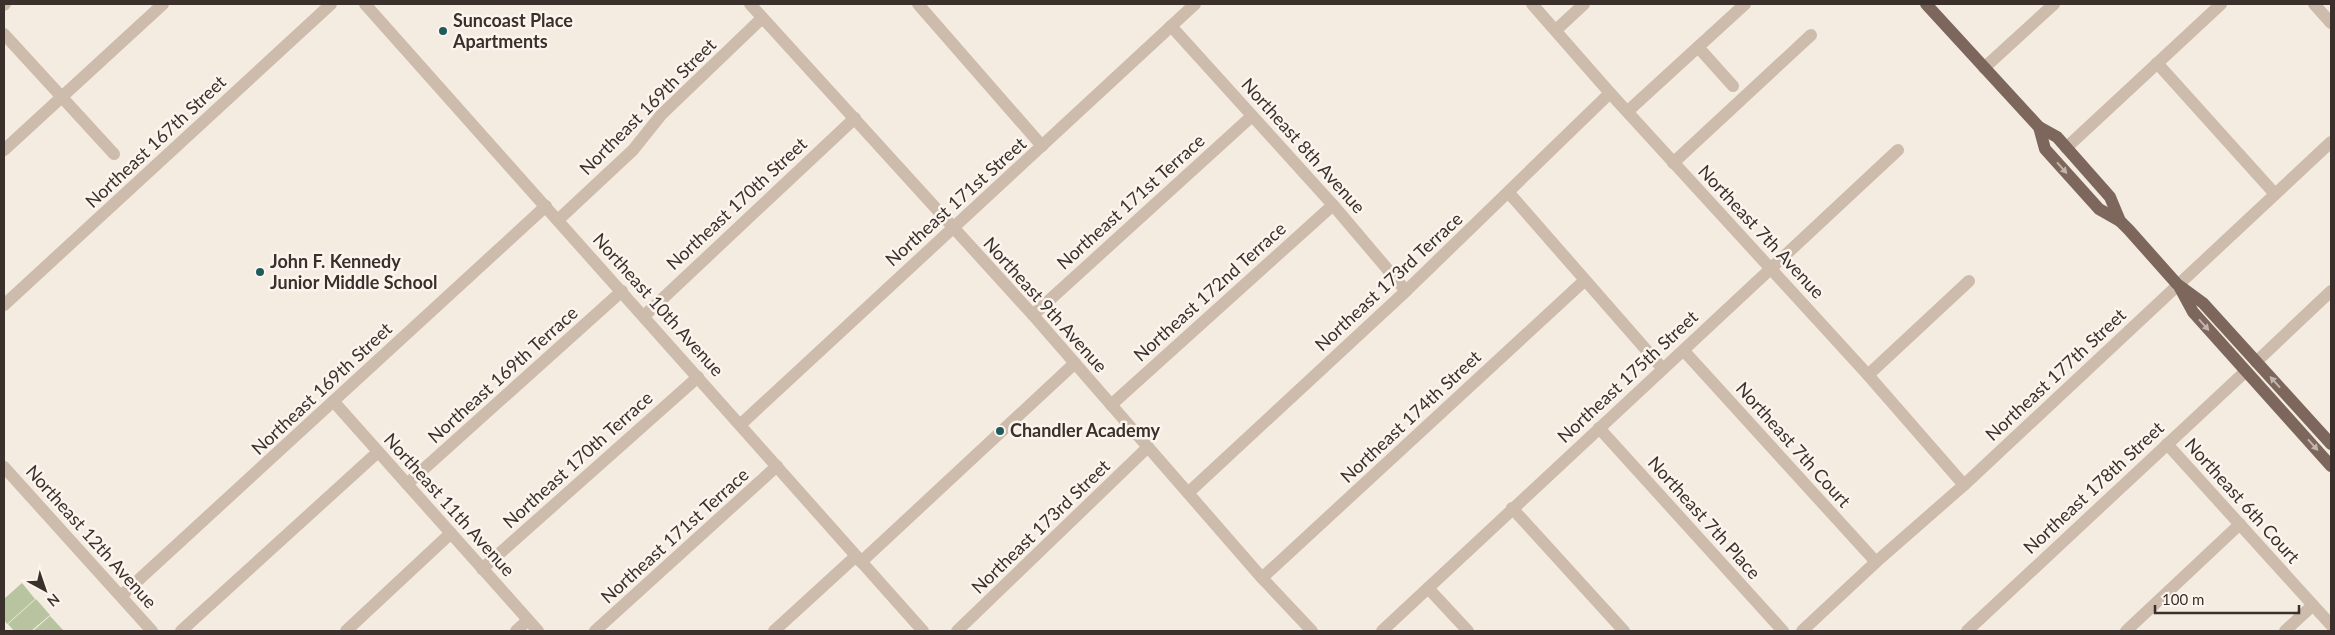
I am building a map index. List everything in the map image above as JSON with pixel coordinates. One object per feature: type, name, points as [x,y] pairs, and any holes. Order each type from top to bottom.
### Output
[{"type":"main road","points":[[1926,4],[2039,127],[2057,137],[2110,197],[2120,221]]},
{"type":"main road","points":[[2039,127],[2045,149],[2100,209],[2120,221],[2177,284],[2203,303],[2331,444]]},
{"type":"main road","points":[[2177,284],[2193,312],[2331,466]]},
{"type":"street","points":[[4,150],[163,4]]},
{"type":"street","name":"Northeast 167th Street","points":[[4,305],[331,4]]},
{"type":"street","name":"Northeast 10th Avenue","points":[[365,4],[923,631]]},
{"type":"street","name":"Northeast 9th Avenue","points":[[750,4],[1033,315],[1262,578],[1312,631]]},
{"type":"street","points":[[918,4],[1042,146]]},
{"type":"street","name":"Northeast 171st Street","points":[[740,425],[1195,4]]},
{"type":"street","name":"Northeast 7th Avenue","points":[[1532,4],[1610,93],[1868,375],[1964,485]]},
{"type":"street","points":[[1556,30],[1584,4]]},
{"type":"street","points":[[1628,111],[1745,4]]},
{"type":"street","points":[[1984,68],[2054,4]]},
{"type":"street","points":[[2066,148],[2221,4]]},
{"type":"street","points":[[2314,4],[2331,22]]},
{"type":"street","name":"Northeast 169th Street","points":[[558,220],[633,150],[661,115],[762,18]]},
{"type":"street","name":"Northeast 8th Avenue","points":[[1171,26],[1332,205],[1406,291]]},
{"type":"street","points":[[4,34],[114,154]]},
{"type":"street","points":[[1673,162],[1811,35]]},
{"type":"street","points":[[1698,46],[1733,86]]},
{"type":"street","points":[[2157,63],[2275,194]]},
{"type":"street","name":"Northeast 173rd Terrace","points":[[1188,493],[1406,291],[1610,93]]},
{"type":"street","name":"Northeast 171st Terrace","points":[[1033,315],[1252,116]]},
{"type":"street","name":"Northeast 170th Street","points":[[644,316],[855,118]]},
{"type":"street","name":"Northeast 177th Street","points":[[1802,631],[1876,562],[1964,485],[2331,142]]},
{"type":"street","name":"Northeast 175th Street","points":[[1382,631],[1898,150]]},
{"type":"street","points":[[1508,193],[1663,369]]},
{"type":"street","name":"Northeast 172nd Terrace","points":[[1111,404],[1332,205]]},
{"type":"street","name":"Northeast 169th Street","points":[[121,596],[546,206]]},
{"type":"street","name":"Northeast 174th Street","points":[[1262,578],[1584,281]]},
{"type":"street","points":[[1868,375],[1969,281]]},
{"type":"street","points":[[2256,362],[2331,291]]},
{"type":"street","name":"Northeast 169th Terrace","points":[[407,484],[622,292]]},
{"type":"street","name":"Northeast 7th Court","points":[[1684,351],[1876,562]]},
{"type":"street","points":[[774,631],[859,559],[1075,363]]},
{"type":"street","name":"Northeast 178th Street","points":[[1967,631],[2246,371]]},
{"type":"street","name":"Northeast 170th Terrace","points":[[482,569],[698,377]]},
{"type":"street","name":"Northeast 11th Avenue","points":[[334,402],[538,631]]},
{"type":"street","name":"Northeast 7th Place","points":[[1599,428],[1783,631]]},
{"type":"street","name":"Northeast 6th Court","points":[[2167,444],[2331,625]]},
{"type":"street","name":"Northeast 173rd Street","points":[[957,631],[1148,447]]},
{"type":"street","points":[[181,631],[378,452]]},
{"type":"street","name":"Northeast 171st Terrace","points":[[596,631],[777,466]]},
{"type":"street","name":"Northeast 12th Avenue","points":[[4,467],[152,631]]},
{"type":"street","points":[[1512,508],[1624,631]]},
{"type":"street","points":[[2126,631],[2240,524]]},
{"type":"street","points":[[346,631],[451,533]]},
{"type":"street","points":[[1428,588],[1468,631]]},
{"type":"street","points":[[2285,631],[2313,605]]},
{"type":"street","points":[[516,631],[528,620]]},
{"type":"green space","points":[[22,583],[35,599],[7,624],[4,620],[4,599]]},
{"type":"green space","points":[[36,599],[50,615],[31,631],[14,631],[8,624]]},
{"type":"green space","points":[[50,616],[64,631],[33,631]]},
{"type":"place","name":"Suncoast Place Apartments","points":[[443,31]]},
{"type":"place","name":"John F. Kennedy Junior Middle School","points":[[260,272]]},
{"type":"place","name":"Chandler Academy","points":[[1000,431]]}]
